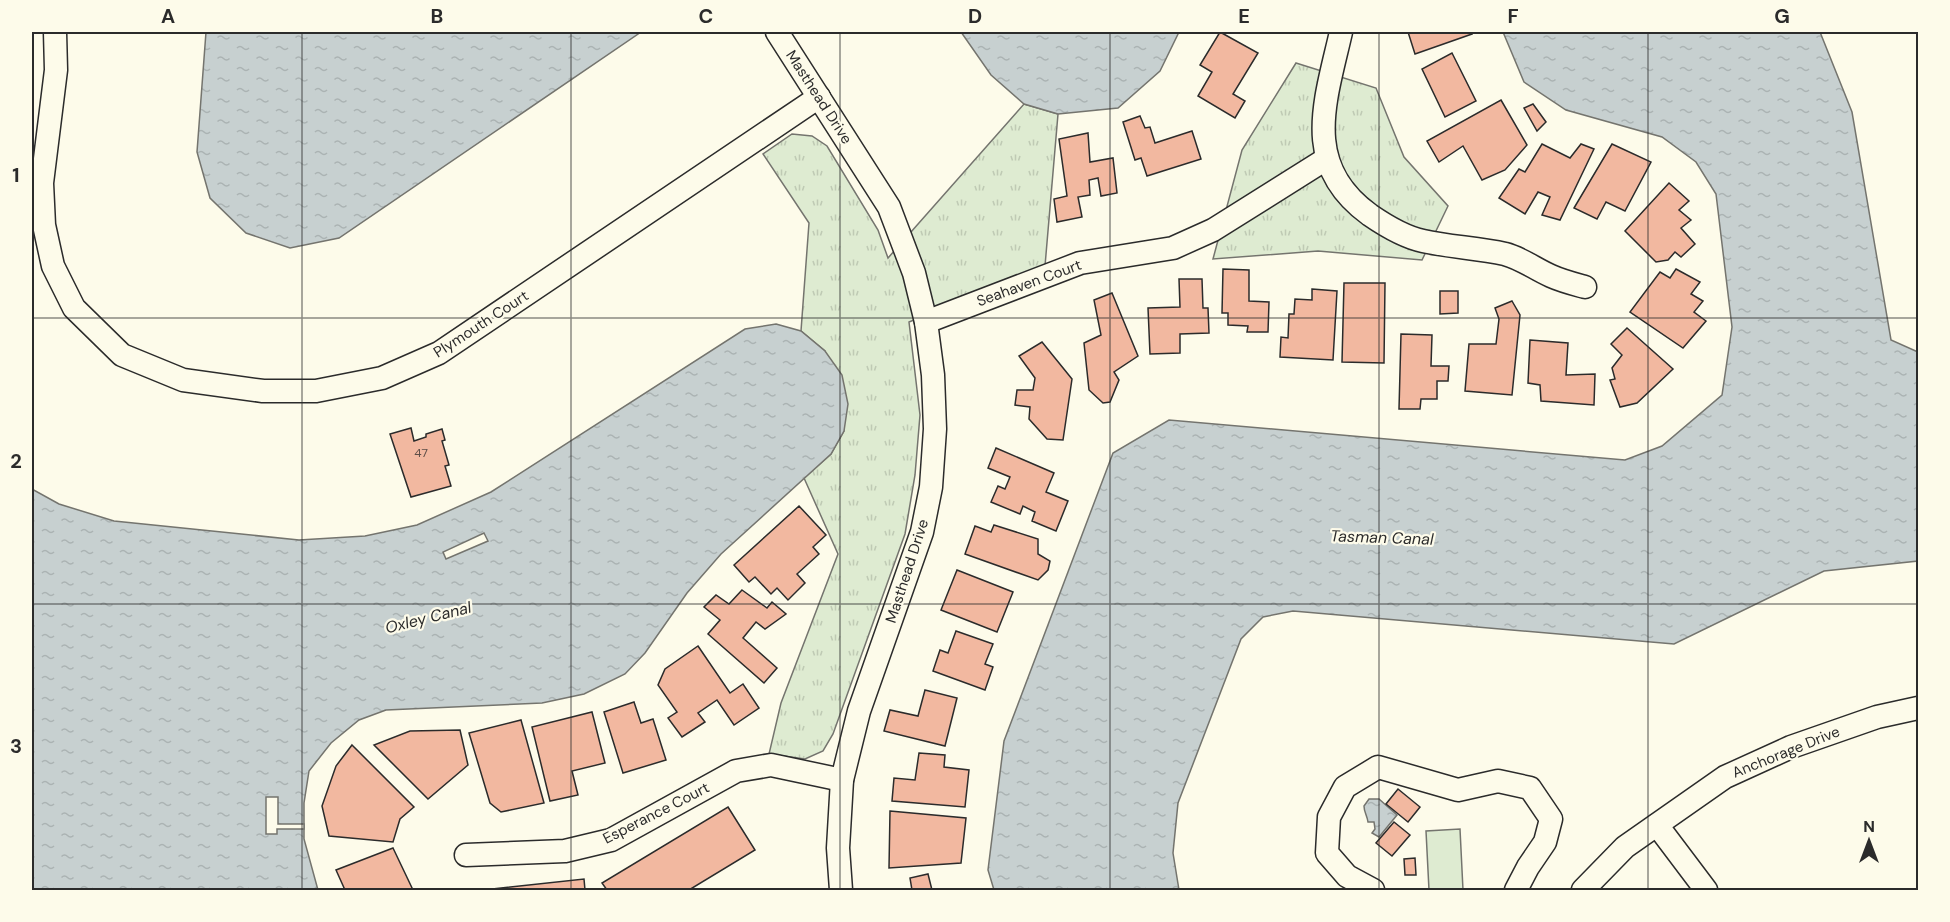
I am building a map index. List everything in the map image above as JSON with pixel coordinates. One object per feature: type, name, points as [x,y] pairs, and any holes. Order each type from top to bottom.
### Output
[{"type":"street","name":"Plymouth Court","points":[[55,32],[56,70],[42,183],[44,225],[53,266],[74,308],[122,355],[183,380],[263,391],[316,391],[382,378],[439,353],[819,97]]},
{"type":"street","name":"Masthead Drive","points":[[777,32],[889,207],[914,273],[926,322],[933,375],[935,429],[931,487],[922,532],[859,711],[842,780],[838,848],[841,891]]},
{"type":"street","points":[[1341,32],[1325,101],[1323,134],[1326,159],[1337,182],[1361,208],[1389,228],[1422,241],[1483,249],[1508,255],[1552,277],[1585,287]]},
{"type":"street","name":"Seahaven Court","points":[[926,322],[1080,263],[1173,248],[1213,230],[1326,159]]},
{"type":"street","name":"Anchorage Drive","points":[[1582,891],[1625,847],[1725,777],[1791,747],[1877,717],[1918,708]]},
{"type":"street","name":"Esperance Court","points":[[466,855],[565,851],[611,840],[736,771],[771,765],[842,780]]},
{"type":"street","points":[[1373,891],[1347,876],[1327,853],[1329,817],[1345,787],[1378,767],[1458,790],[1497,781],[1530,788],[1551,819],[1545,842],[1528,867],[1516,891]]},
{"type":"street","points":[[1657,825],[1706,891]]},
{"type":"green space","points":[[1296,63],[1376,88],[1404,157],[1448,206],[1422,260],[1318,251],[1213,259],[1242,150]]},
{"type":"green space","points":[[1024,104],[1058,114],[1045,266],[909,322],[920,415],[915,475],[905,534],[833,734],[823,751],[805,759],[769,754],[781,703],[838,554],[804,478],[831,454],[844,431],[825,351],[801,331],[809,223],[763,154],[792,134],[812,136],[827,146],[878,230],[888,258]]},
{"type":"green space","points":[[1460,829],[1463,890],[1429,890],[1426,831]]},
{"type":"water","points":[[206,32],[641,32],[339,238],[290,248],[246,233],[210,198],[197,152]]},
{"type":"water","points":[[961,32],[1179,32],[1160,71],[1118,108],[1058,114],[1024,104],[991,75]]},
{"type":"water","name":"Tasman Canal","points":[[1503,32],[1820,32],[1852,112],[1891,340],[1918,352],[1918,561],[1824,571],[1674,644],[1293,611],[1263,617],[1241,639],[1178,803],[1173,853],[1179,890],[994,890],[988,870],[1004,741],[1113,453],[1169,420],[1625,460],[1662,446],[1722,395],[1732,327],[1716,194],[1696,162],[1662,137],[1566,110],[1524,82]]},
{"type":"water","name":"Oxley Canal","points":[[776,324],[801,331],[825,351],[842,375],[848,404],[844,431],[831,454],[721,554],[687,593],[645,653],[625,674],[584,694],[542,703],[386,710],[359,720],[331,743],[309,771],[304,803],[304,839],[318,890],[32,890],[32,489],[59,504],[114,521],[299,540],[365,536],[417,525],[491,492],[745,329]]},
{"type":"water","points":[[1369,799],[1379,799],[1397,815],[1379,837],[1372,833],[1375,829],[1374,822],[1368,822],[1364,810]]},
{"type":"pier","points":[[484,533],[488,541],[446,559],[443,552]]},
{"type":"pier","points":[[266,797],[278,797],[278,824],[304,824],[304,829],[277,829],[277,834],[266,834]]},
{"type":"building","points":[[1220,32],[1258,53],[1233,94],[1245,101],[1235,118],[1198,96],[1212,72],[1200,65]]},
{"type":"building","points":[[1408,32],[1471,32],[1472,34],[1415,54]]},
{"type":"building","points":[[1452,53],[1476,101],[1445,117],[1422,69]]},
{"type":"building","points":[[1501,100],[1527,145],[1505,170],[1482,180],[1463,146],[1439,162],[1427,141]]},
{"type":"building","points":[[1533,104],[1546,122],[1537,131],[1524,108]]},
{"type":"building","points":[[1140,116],[1145,128],[1150,127],[1155,143],[1192,131],[1201,159],[1147,176],[1141,158],[1135,160],[1123,122]]},
{"type":"building","points":[[1088,133],[1090,162],[1113,158],[1117,193],[1101,196],[1098,178],[1089,180],[1090,195],[1078,197],[1082,217],[1057,222],[1054,199],[1067,196],[1059,139]]},
{"type":"building","points":[[1542,144],[1570,158],[1581,144],[1594,149],[1560,220],[1542,215],[1550,197],[1538,192],[1525,214],[1499,198],[1519,169],[1525,172]]},
{"type":"building","points":[[1612,144],[1651,162],[1625,211],[1606,202],[1597,219],[1574,208]]},
{"type":"building","points":[[1669,183],[1689,201],[1679,210],[1691,220],[1681,228],[1695,244],[1681,257],[1675,252],[1668,260],[1656,262],[1625,231]]},
{"type":"building","points":[[1223,269],[1249,270],[1249,301],[1269,302],[1268,332],[1247,332],[1248,326],[1228,325],[1228,313],[1222,313]]},
{"type":"building","points":[[1676,269],[1700,282],[1691,294],[1703,301],[1694,312],[1706,321],[1683,348],[1630,312],[1660,272],[1670,278]]},
{"type":"building","points":[[1179,279],[1202,279],[1203,308],[1208,308],[1209,333],[1180,334],[1180,353],[1150,354],[1148,308],[1180,307]]},
{"type":"building","points":[[1344,283],[1385,283],[1384,363],[1342,362]]},
{"type":"building","points":[[1312,289],[1337,291],[1333,360],[1280,357],[1281,337],[1288,338],[1289,314],[1294,314],[1295,299],[1312,300]]},
{"type":"building","points":[[1440,291],[1458,291],[1458,313],[1440,314]]},
{"type":"building","points":[[1112,293],[1138,356],[1114,372],[1119,380],[1110,402],[1103,403],[1089,390],[1084,343],[1101,335],[1094,300]]},
{"type":"building","points":[[1512,301],[1520,315],[1512,395],[1465,391],[1469,344],[1496,344],[1499,319],[1495,308]]},
{"type":"building","points":[[1627,328],[1673,369],[1637,403],[1620,407],[1610,380],[1615,379],[1612,368],[1622,355],[1611,344]]},
{"type":"building","points":[[1401,334],[1432,335],[1431,366],[1449,366],[1448,381],[1437,381],[1437,399],[1421,399],[1420,409],[1399,409]]},
{"type":"building","points":[[1530,340],[1568,343],[1566,375],[1595,374],[1594,405],[1541,401],[1540,385],[1528,383]]},
{"type":"building","points":[[1042,342],[1072,379],[1063,440],[1047,439],[1029,419],[1030,407],[1015,405],[1017,390],[1033,390],[1035,378],[1019,356]]},
{"type":"building","points":[[411,428],[414,441],[442,429],[445,440],[442,441],[449,465],[445,466],[451,486],[411,497],[390,434]]},
{"type":"building","points":[[996,448],[1054,473],[1046,492],[1068,501],[1056,531],[1032,521],[1035,512],[1023,506],[1020,514],[991,502],[998,486],[1005,489],[1010,477],[988,468]]},
{"type":"building","points":[[799,506],[826,535],[813,547],[819,554],[797,574],[805,583],[788,600],[777,588],[771,594],[755,577],[749,582],[734,565]]},
{"type":"building","points":[[994,525],[1038,539],[1038,554],[1050,561],[1048,570],[1038,580],[965,554],[975,526],[991,532]]},
{"type":"building","points":[[957,570],[1013,592],[997,632],[941,610]]},
{"type":"building","points":[[742,590],[767,608],[772,602],[786,614],[765,629],[756,622],[743,638],[777,668],[764,683],[708,634],[720,620],[704,607],[716,595],[729,604]]},
{"type":"building","points":[[956,631],[993,644],[985,664],[993,667],[985,690],[933,671],[940,650],[948,653]]},
{"type":"building","points":[[698,646],[730,693],[743,684],[759,708],[734,725],[717,700],[698,713],[705,722],[682,737],[668,718],[677,712],[658,685],[665,669]]},
{"type":"building","points":[[925,690],[957,698],[945,746],[884,731],[890,710],[918,716]]},
{"type":"building","points":[[634,702],[641,723],[653,719],[666,760],[623,773],[604,712]]},
{"type":"building","points":[[592,712],[605,763],[572,771],[578,795],[550,801],[532,727]]},
{"type":"building","points":[[521,720],[544,803],[501,812],[490,803],[469,733]]},
{"type":"building","points":[[460,730],[468,765],[428,799],[374,745],[410,731]]},
{"type":"building","points":[[352,745],[414,807],[400,819],[393,842],[329,836],[322,806],[336,766]]},
{"type":"building","points":[[919,753],[945,755],[944,767],[969,770],[965,807],[892,801],[894,778],[915,780]]},
{"type":"building","points":[[1398,789],[1420,807],[1408,822],[1386,804]]},
{"type":"building","points":[[728,807],[755,850],[689,890],[607,890],[602,883]]},
{"type":"building","points":[[890,811],[966,818],[961,863],[889,868]]},
{"type":"building","points":[[1394,822],[1410,835],[1392,856],[1376,843]]},
{"type":"building","points":[[393,848],[413,890],[345,890],[336,870]]},
{"type":"building","points":[[1415,858],[1416,875],[1405,875],[1404,859]]},
{"type":"building","points":[[928,874],[932,890],[912,890],[910,878]]},
{"type":"building","points":[[584,879],[585,890],[483,890]]}]
